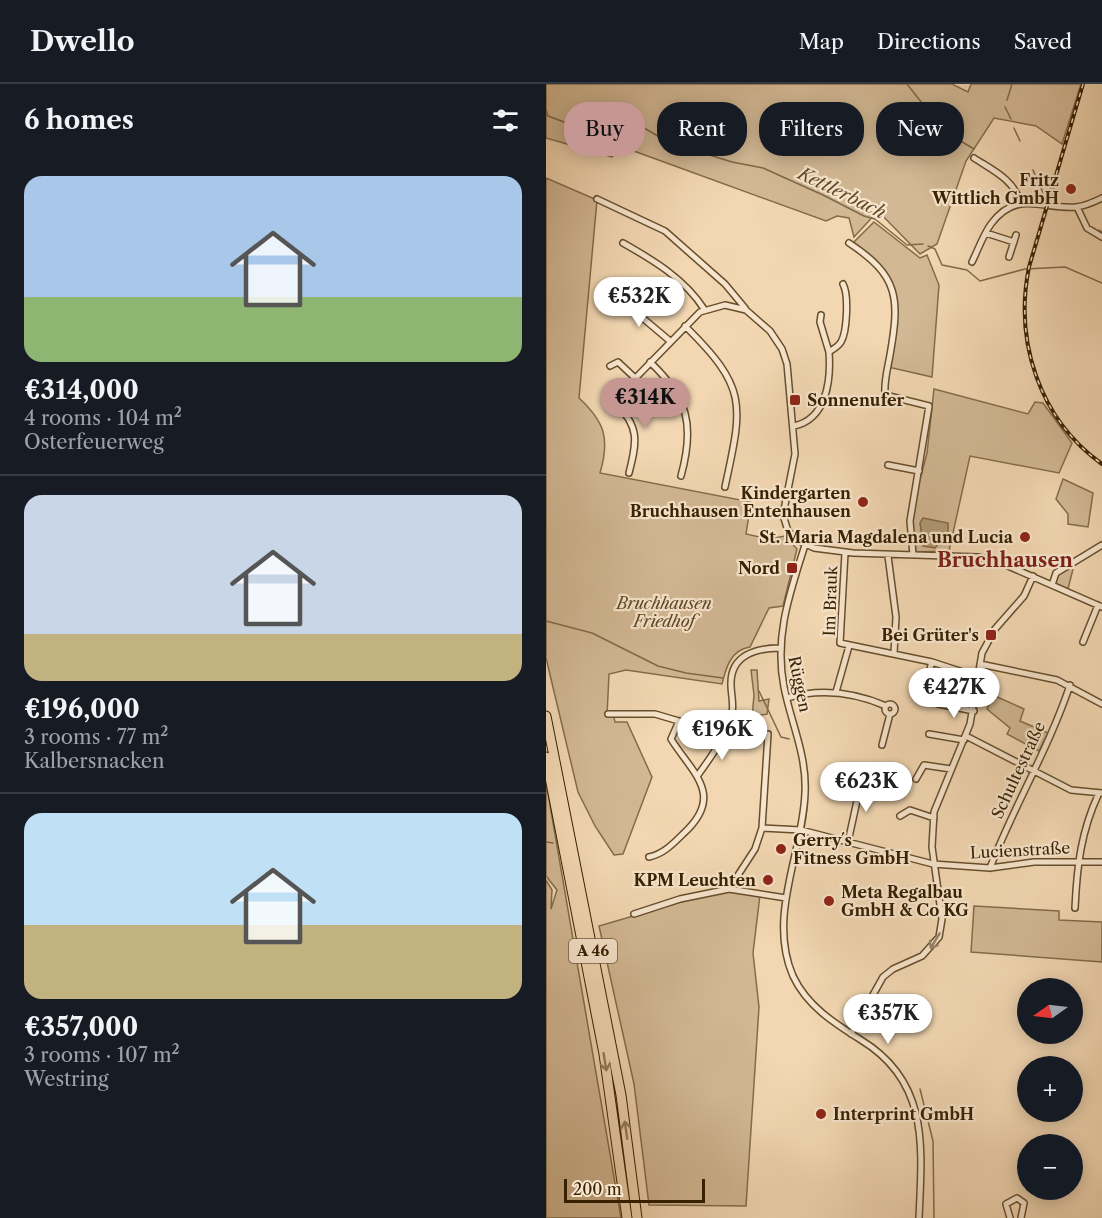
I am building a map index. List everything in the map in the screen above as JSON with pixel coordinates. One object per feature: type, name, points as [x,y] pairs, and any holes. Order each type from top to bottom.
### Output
[{"type":"highway","name":"A 46","points":[[546,716],[621,1095],[629,1188],[627,1218]]},
{"type":"highway","name":"A 46","points":[[546,757],[629,1188],[637,1218]]},
{"type":"street","points":[[974,158],[1007,178],[1016,190],[1021,203]]},
{"type":"street","points":[[972,262],[986,233],[1002,212],[1021,203],[1077,207],[1102,198]]},
{"type":"street","points":[[597,199],[665,231],[725,284],[746,310],[761,321],[776,339],[786,360],[794,426],[794,465],[783,515],[790,534],[805,545],[845,553],[978,557],[999,562],[1100,606],[1083,642]]},
{"type":"street","points":[[1077,207],[1087,228],[1102,237]]},
{"type":"street","points":[[986,233],[1014,242]]},
{"type":"street","points":[[1009,257],[1016,235]]},
{"type":"street","points":[[623,243],[668,272],[692,292],[704,309]]},
{"type":"street","points":[[849,243],[877,264],[891,287],[895,322],[885,393],[929,406],[910,521],[913,555]]},
{"type":"street","points":[[829,352],[839,345],[843,336],[847,294],[843,284]]},
{"type":"street","points":[[620,299],[670,340]]},
{"type":"street","points":[[629,472],[636,446],[635,434],[629,419],[614,400],[670,340],[704,309],[725,305],[746,310]]},
{"type":"street","points":[[794,426],[811,419],[821,406],[828,385],[829,352],[820,322],[821,315]]},
{"type":"street","points":[[685,326],[722,367],[737,401],[737,429],[725,487]]},
{"type":"street","points":[[610,366],[618,362],[633,380]]},
{"type":"street","points":[[650,362],[673,386],[687,416],[689,441],[681,476]]},
{"type":"street","points":[[888,465],[920,471]]},
{"type":"street","name":"Rüggen","points":[[805,545],[783,616],[780,648],[787,698],[804,766],[805,793],[801,830],[786,898],[785,946],[794,976],[815,1007],[886,1058],[902,1077],[911,1096],[921,1140],[919,1218]]},
{"type":"street","points":[[1052,585],[1056,573],[1102,545]]},
{"type":"street","name":"Im Brauk","points":[[845,553],[839,640],[849,646],[932,662],[978,677]]},
{"type":"street","points":[[888,556],[896,617],[894,653]]},
{"type":"street","points":[[851,1034],[883,977],[893,969],[922,956],[937,941],[942,919],[933,864],[934,818],[974,711],[980,664],[991,635],[1018,605],[1033,576]]},
{"type":"street","name":"Im Brauk","points":[[836,692],[849,646]]},
{"type":"street","points":[[698,775],[723,734],[732,711],[731,679],[736,665],[753,651],[780,648]]},
{"type":"street","points":[[927,678],[932,662]]},
{"type":"street","points":[[980,664],[1070,685],[1102,704]]},
{"type":"street","name":"Schultestraße","points":[[990,868],[1008,821],[1034,771],[1070,685]]},
{"type":"street","points":[[787,698],[813,691],[836,692],[886,706],[890,705],[894,707],[882,745]]},
{"type":"street","points":[[938,704],[974,711]]},
{"type":"street","points":[[608,714],[653,713],[723,734]]},
{"type":"street","points":[[649,857],[661,853],[695,822],[702,802],[698,775],[670,739],[679,721]]},
{"type":"street","points":[[729,889],[755,849],[762,828],[768,734]]},
{"type":"street","points":[[929,734],[965,738],[1071,790],[1100,793],[1084,829],[1077,861],[1075,908]]},
{"type":"street","points":[[916,779],[924,765],[951,769]]},
{"type":"street","points":[[845,775],[888,785]]},
{"type":"street","points":[[848,842],[862,778]]},
{"type":"street","points":[[900,816],[910,810],[934,818]]},
{"type":"street","name":"Lucienstraße","points":[[762,828],[801,830],[933,864],[990,868],[1034,862],[1102,862]]},
{"type":"street","points":[[634,914],[680,899],[729,889],[786,898]]},
{"type":"street","points":[[1010,1218],[1006,1204],[1017,1198],[1024,1203],[1021,1218]]},
{"type":"green space","points":[[546,84],[952,84],[968,92],[971,84],[1081,84],[1062,144],[1036,126],[994,118],[966,161],[937,244],[920,254],[878,211],[854,237],[849,218],[837,216],[826,221],[645,155],[645,102],[564,102],[564,143],[546,138]]},
{"type":"green space","name":"Bruchhausen Friedhof","points":[[546,178],[597,200],[579,398],[595,415],[603,432],[605,450],[600,473],[751,502],[746,534],[768,539],[785,536],[797,549],[783,606],[769,608],[750,647],[738,652],[730,660],[722,684],[626,670],[609,674],[607,716],[614,717],[615,722],[627,722],[652,777],[623,854],[614,855],[595,826],[578,792],[546,658]]},
{"type":"green space","points":[[874,222],[920,258],[927,255],[939,285],[932,377],[888,367],[894,317],[891,292],[877,266],[850,246]]},
{"type":"green space","points":[[934,389],[1028,414],[1035,402],[1043,403],[1072,443],[1059,473],[970,456],[949,551],[916,552],[911,514],[927,453]]},
{"type":"green space","points":[[1063,479],[1093,493],[1088,527],[1068,524],[1068,514],[1056,499]]},
{"type":"green space","points":[[1074,565],[1068,589],[1055,583],[1058,573]]},
{"type":"green space","points":[[751,670],[757,670],[759,701],[769,699],[767,714],[752,717],[754,695]]},
{"type":"green space","points":[[993,695],[1024,709],[1020,721],[1048,733],[1039,751],[1007,734],[1010,728],[987,709]]},
{"type":"green space","points":[[546,782],[621,1218],[546,1218],[546,880],[552,890],[551,909],[557,890],[546,876]]},
{"type":"green space","points":[[722,890],[760,895],[753,953],[759,1007],[746,1206],[649,1205],[634,1084],[599,926]]},
{"type":"green space","points":[[974,906],[1059,911],[1059,920],[1102,922],[1102,962],[971,952]]},
{"type":"shaded area","points":[[923,518],[948,523],[948,533],[935,548],[923,546],[920,523]]},
{"type":"waterway","points":[[907,84],[944,131],[974,149]]},
{"type":"waterway","points":[[1007,100],[1012,84]]},
{"type":"waterway","points":[[1005,107],[1011,119]]},
{"type":"waterway","name":"Kettlerbach","points":[[546,109],[548,116],[564,122],[587,119],[628,130],[646,129],[668,142],[732,162],[763,168],[864,216],[875,219],[907,245],[923,244]]},
{"type":"waterway","points":[[1014,128],[1020,141]]},
{"type":"waterway","points":[[1033,170],[1038,182]]},
{"type":"waterway","points":[[1041,188],[1045,197]]},
{"type":"waterway","points":[[928,246],[935,249],[942,265],[967,270],[980,281],[1025,269],[1065,267],[1102,283]]},
{"type":"waterway","points":[[546,621],[592,633],[658,666],[686,673],[723,678]]},
{"type":"waterway","points":[[759,691],[781,737],[789,739]]},
{"type":"waterway","points":[[546,842],[553,843]]},
{"type":"waterway","points":[[920,1089],[933,1141],[934,1218]]},
{"type":"railway","points":[[1083,84],[1029,267],[1025,295],[1025,323],[1036,376],[1047,401],[1062,425],[1080,446],[1102,464]]},
{"type":"place","name":"Fritz Wittlich GmbH","points":[[1071,189]]},
{"type":"place","name":"Sonnenufer","points":[[795,400]]},
{"type":"place","name":"Kindergarten Bruchhausen Entenhausen","points":[[863,502]]},
{"type":"place","name":"St. Maria Magdalena und Lucia","points":[[1025,537]]},
{"type":"place","name":"Nord","points":[[792,568]]},
{"type":"place","name":"Bei Grüter's","points":[[991,635]]},
{"type":"place","name":"Gerry´s Fitness GmbH","points":[[781,849]]},
{"type":"place","name":"KPM Leuchten","points":[[768,880]]},
{"type":"place","name":"Meta Regalbau GmbH & Co KG","points":[[829,901]]},
{"type":"place","name":"Interprint GmbH","points":[[821,1114]]},
{"type":"district","name":"Bruchhausen","points":[[1005,560]]}]
